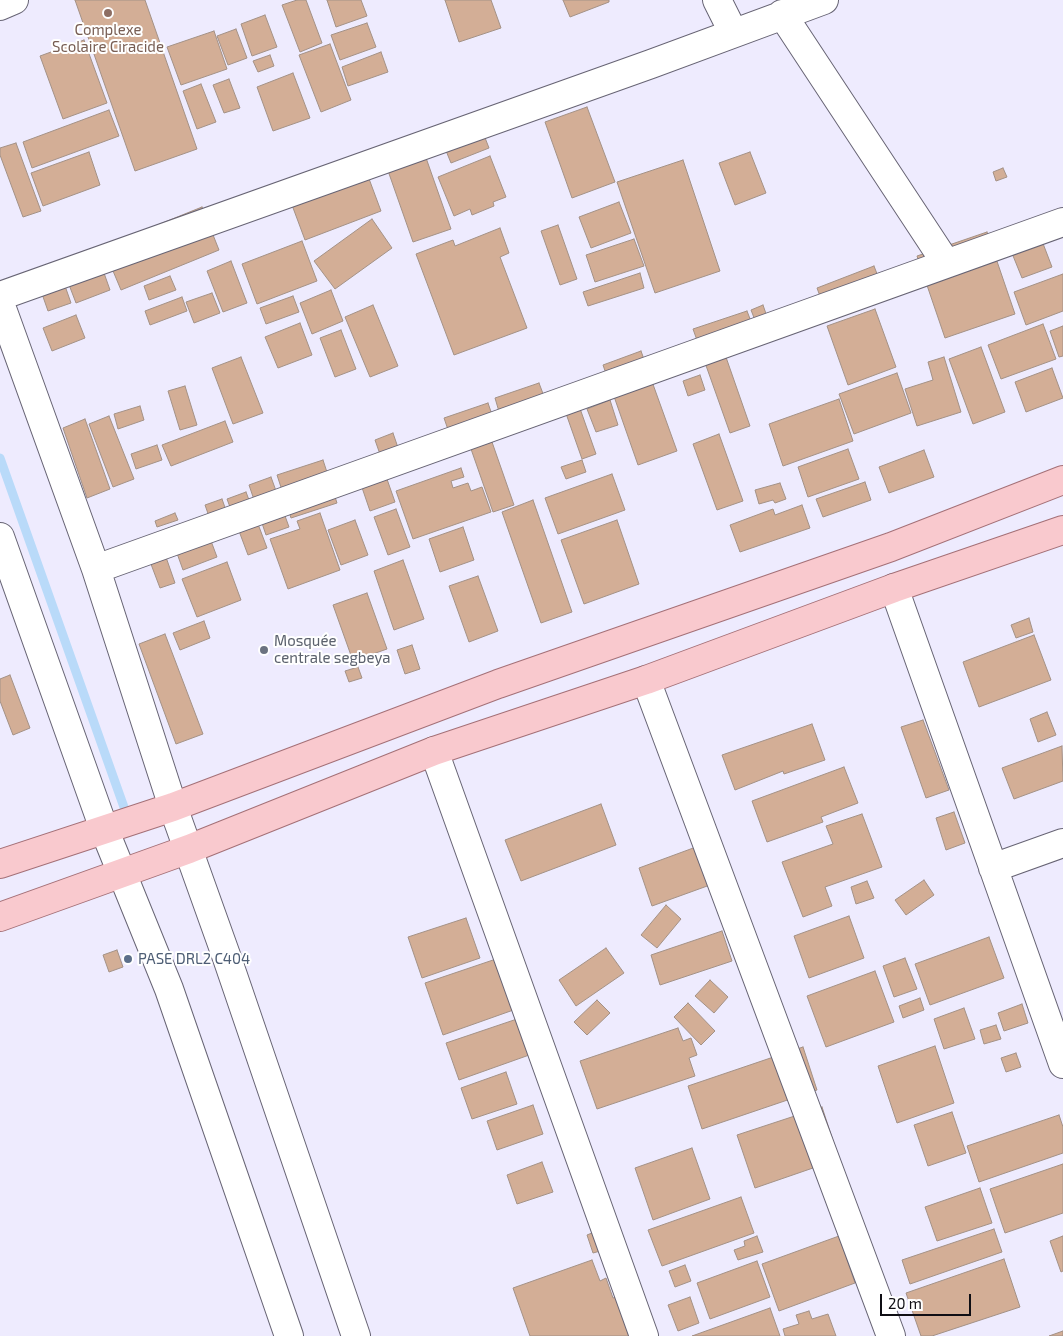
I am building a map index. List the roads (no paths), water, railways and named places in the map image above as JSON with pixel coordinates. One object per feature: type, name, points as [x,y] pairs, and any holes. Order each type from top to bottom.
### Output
[{"type":"main road","points":[[0,864],[173,806],[498,684],[891,547],[1063,480]]},
{"type":"main road","points":[[0,917],[189,849],[434,751],[646,680],[894,588],[1063,530]]},
{"type":"street","points":[[0,6],[14,0]]},
{"type":"street","points":[[717,0],[733,32]]},
{"type":"street","points":[[0,296],[651,64],[733,32],[824,0]]},
{"type":"street","points":[[782,14],[946,263]]},
{"type":"street","points":[[96,569],[946,263],[1060,229]]},
{"type":"street","points":[[0,303],[96,569],[173,806],[356,1336]]},
{"type":"street","points":[[0,537],[104,829],[170,989],[288,1336]]},
{"type":"street","points":[[894,588],[1063,1064]]},
{"type":"street","points":[[646,680],[891,1336]]},
{"type":"street","points":[[434,751],[644,1336]]},
{"type":"street","points":[[993,868],[1063,844]]},
{"type":"waterway","points":[[0,458],[125,810]]},
{"type":"place","name":"Complexe Scolaire Ciracide","points":[[108,13]]},
{"type":"place","name":"Mosquée centrale segbeya","points":[[264,650]]},
{"type":"place","name":"PASE DRL2 C404","points":[[128,959]]}]
